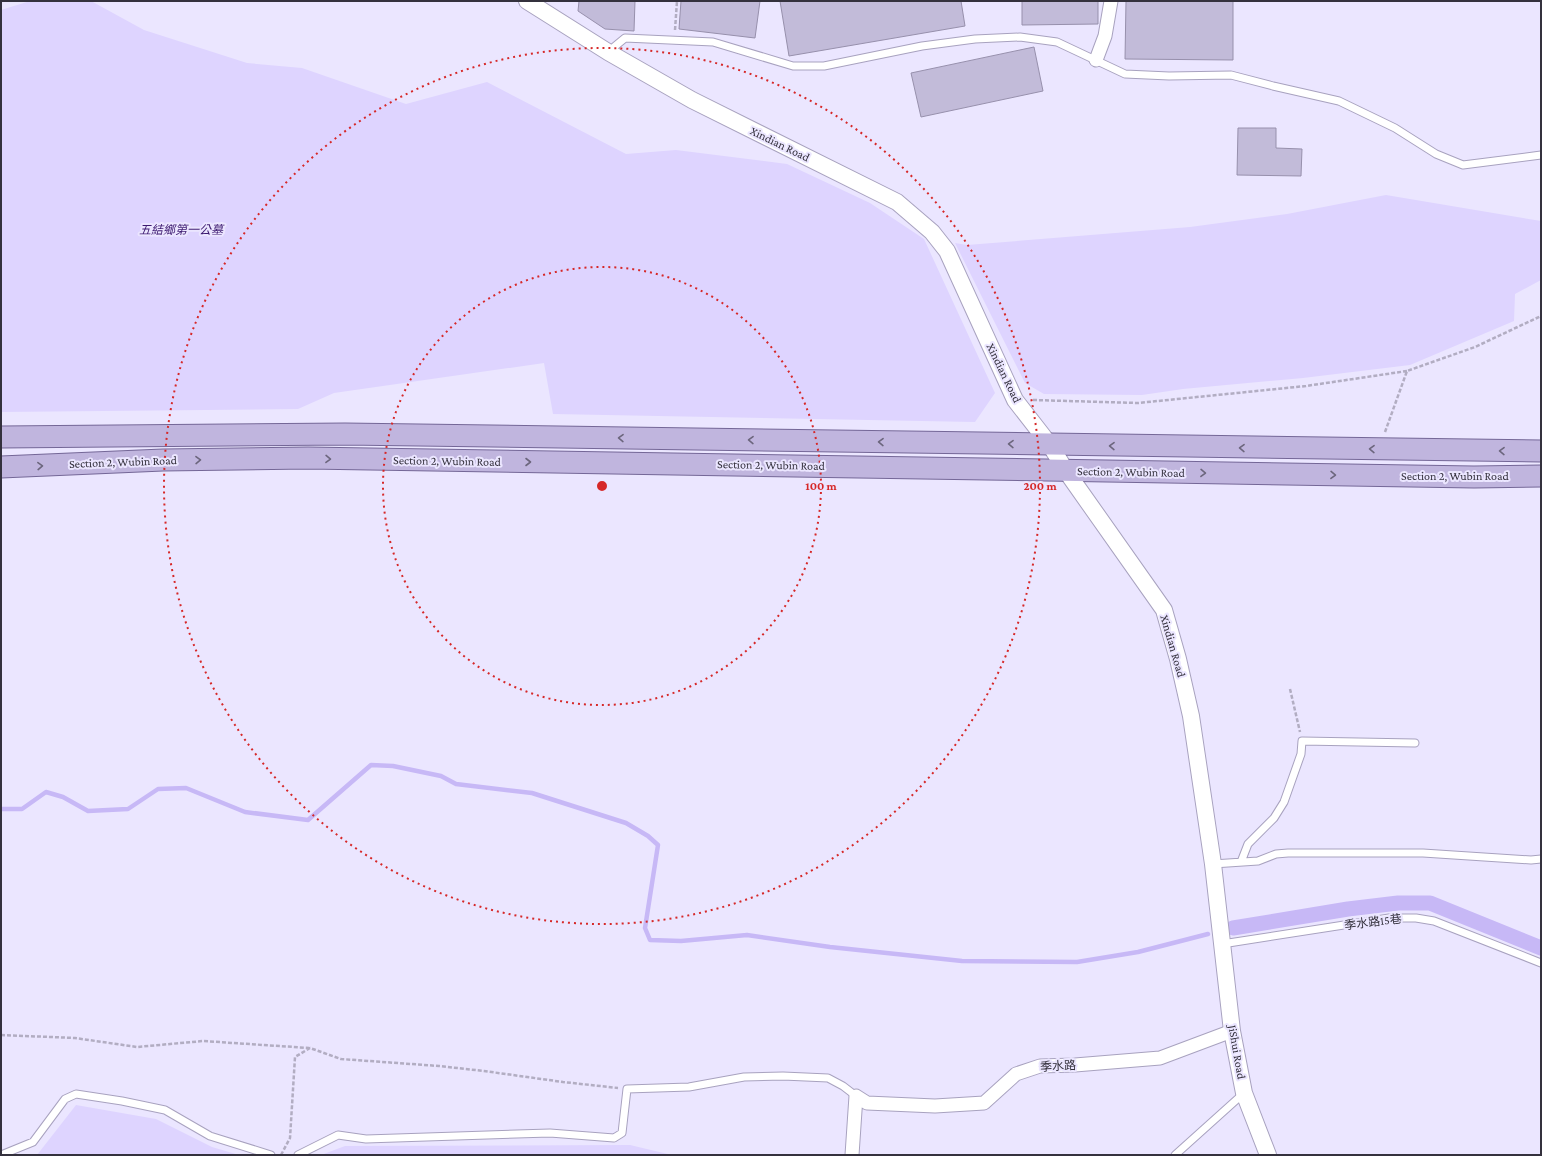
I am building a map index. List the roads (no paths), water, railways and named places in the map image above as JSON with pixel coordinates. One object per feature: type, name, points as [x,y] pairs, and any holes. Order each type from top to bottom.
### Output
[{"type":"main road","name":"Section 2, Wubin Road","points":[[1,437],[345,434],[1541,451]]},
{"type":"main road","name":"Section 2, Wubin Road","points":[[1,467],[164,460],[308,458],[1474,477],[1541,476]]},
{"type":"street","name":"Xindian Road","points":[[527,1],[608,52],[692,100],[897,202],[932,232],[947,251],[1015,400],[1050,445],[1164,610],[1178,659],[1191,716],[1213,864],[1222,944]]},
{"type":"street","points":[[1096,60],[1105,36],[1111,1]]},
{"type":"street","name":"JiShui Road","points":[[1222,944],[1232,1032],[1244,1093],[1268,1155]]},
{"type":"street","name":"季水路","points":[[856,1096],[868,1103],[935,1106],[984,1103],[1016,1074],[1040,1066],[1075,1065],[1160,1058],[1232,1032]]},
{"type":"street","points":[[852,1155],[856,1096]]},
{"type":"lane","points":[[608,52],[625,38],[713,42],[793,66],[824,66],[922,46],[975,39],[1020,36],[1057,42],[1125,74],[1169,76],[1230,75],[1339,101],[1395,128],[1436,154],[1463,165],[1541,155]]},
{"type":"lane","points":[[1241,862],[1248,844],[1274,818],[1284,802],[1301,754],[1302,741],[1415,743]]},
{"type":"lane","points":[[1213,864],[1258,861],[1276,854],[1423,853],[1531,860],[1541,859]]},
{"type":"lane","name":"季水路15巷","points":[[1222,944],[1389,918],[1416,918],[1434,921],[1541,963]]},
{"type":"lane","points":[[298,1155],[338,1135],[366,1139],[550,1133],[614,1138],[622,1133],[627,1089],[689,1087],[744,1077],[783,1076],[828,1078],[843,1086],[856,1096]]},
{"type":"lane","points":[[1175,1155],[1244,1093]]},
{"type":"lane","points":[[1,1155],[32,1142],[65,1099],[76,1094],[122,1101],[165,1110],[210,1136],[271,1155]]},
{"type":"waterway","points":[[1,809],[22,809],[46,792],[63,797],[88,811],[128,809],[158,789],[186,788],[245,812],[308,820],[371,765],[393,766],[441,776],[456,784],[532,793],[626,823],[648,836],[658,845],[645,928],[650,940],[681,941],[747,935],[830,947],[962,961],[1077,962],[1138,952],[1208,934]]},
{"type":"waterway","points":[[1233,928],[1348,909],[1398,903],[1430,903],[1541,948]]},
{"type":"park label","name":"五結鄉第一公墓","points":[[181,230]]}]
